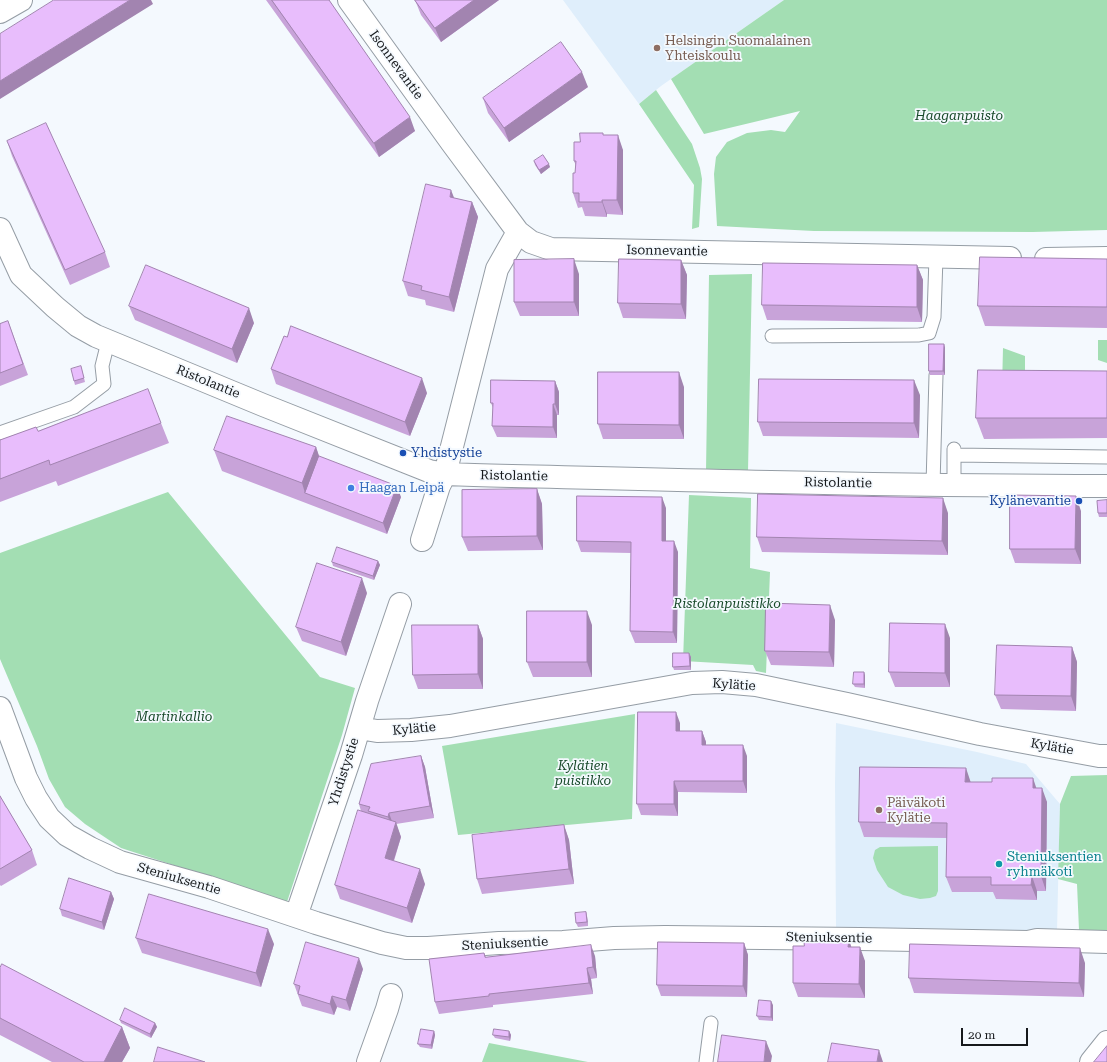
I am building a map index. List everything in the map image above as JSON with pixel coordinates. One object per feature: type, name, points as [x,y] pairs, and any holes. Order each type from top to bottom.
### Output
[{"type":"street","points":[[0,12],[21,0]]},
{"type":"street","name":"Isonnevantie","points":[[350,0],[452,143],[518,232],[531,242],[551,249],[936,257],[1070,259],[1107,258]]},
{"type":"street","name":"Ristolantie","points":[[0,229],[21,275],[78,326],[108,342],[429,471],[445,474],[729,482],[1107,486]]},
{"type":"street","points":[[422,540],[439,486],[445,474],[497,269],[518,232]]},
{"type":"street","points":[[0,269],[21,275]]},
{"type":"street","name":"Yhdistystie","points":[[296,916],[351,755],[367,700],[400,604]]},
{"type":"street","name":"Kylätie","points":[[359,728],[377,731],[410,730],[450,726],[678,685],[722,682],[756,686],[980,734],[1107,756]]},
{"type":"street","name":"Steniuksentie","points":[[0,708],[5,738],[36,798],[49,818],[67,835],[120,862],[209,887],[382,943],[406,948],[428,948],[499,943],[563,942],[614,938],[672,937],[1028,942],[1047,940],[1107,942]]},
{"type":"street","points":[[368,1062],[391,995]]},
{"type":"street","points":[[1091,1062],[1107,1042]]},
{"type":"lane","points":[[772,336],[919,335],[929,333],[934,317],[936,257]]},
{"type":"lane","points":[[0,433],[74,406],[104,384],[102,366],[108,342]]},
{"type":"lane","points":[[936,375],[944,485]]},
{"type":"lane","points":[[944,485],[954,452],[1107,457]]},
{"type":"lane","points":[[706,1062],[711,1023]]},
{"type":"shaded area","name":"Helsingin Suomalainen Yhteiskoulu","points":[[563,0],[784,0],[661,86],[639,104]]},
{"type":"shaded area","points":[[836,723],[977,752],[1026,764],[1060,804],[1057,931],[836,927]]},
{"type":"green space","name":"Haaganpuisto","points":[[784,0],[1107,0],[1107,230],[1033,232],[814,231],[717,226],[714,174],[716,157],[727,142],[747,133],[771,130],[785,132],[800,111],[704,134],[671,79]]},
{"type":"green space","points":[[656,90],[692,144],[700,168],[702,179],[699,227],[692,229],[694,185],[639,104]]},
{"type":"green space","points":[[752,274],[748,471],[706,471],[709,275]]},
{"type":"green space","points":[[1098,340],[1107,340],[1107,363],[1098,360]]},
{"type":"green space","points":[[1003,348],[1025,356],[1025,387],[1002,388]]},
{"type":"green space","name":"Martinkallio","points":[[168,492],[320,677],[355,688],[342,735],[287,902],[121,848],[85,824],[65,807],[49,779],[37,746],[0,659],[0,553]]},
{"type":"green space","name":"Ristolanpuistikko","points":[[689,495],[751,498],[750,568],[770,572],[766,673],[756,671],[753,665],[683,661]]},
{"type":"green space","name":"Kylätien puistikko","points":[[635,714],[632,819],[458,835],[442,746]]},
{"type":"green space","points":[[1107,775],[1107,933],[1079,930],[1077,884],[1058,879],[1060,804],[1071,776]]},
{"type":"green space","points":[[938,846],[938,891],[936,896],[930,898],[920,899],[903,895],[888,887],[877,870],[873,858],[875,850],[880,847]]},
{"type":"green space","points":[[489,1043],[588,1062],[482,1062]]},
{"type":"building","points":[[54,0],[130,0],[0,81],[0,34]]},
{"type":"building","points":[[272,0],[329,0],[410,117],[374,143]]},
{"type":"building","points":[[415,0],[474,0],[435,28]]},
{"type":"building","points":[[561,42],[582,72],[504,128],[483,98]]},
{"type":"building","points":[[46,123],[105,252],[65,270],[7,141]]},
{"type":"building","points":[[580,133],[603,133],[603,135],[618,135],[617,200],[602,200],[602,202],[579,202],[579,193],[573,193],[573,173],[575,173],[576,161],[574,161],[574,142],[580,142]]},
{"type":"building","points":[[543,155],[549,164],[539,170],[534,161]]},
{"type":"building","points":[[426,184],[451,190],[450,197],[472,202],[449,297],[421,290],[422,286],[403,281]]},
{"type":"building","points":[[980,257],[1107,259],[1107,307],[978,306]]},
{"type":"building","points":[[574,259],[574,302],[514,302],[514,260]]},
{"type":"building","points":[[619,259],[681,260],[681,304],[618,303]]},
{"type":"building","points":[[763,263],[917,265],[917,307],[762,305]]},
{"type":"building","points":[[146,265],[249,308],[232,349],[129,306]]},
{"type":"building","points":[[8,321],[23,364],[0,373],[0,324]]},
{"type":"building","points":[[291,326],[422,378],[405,422],[271,369],[284,336],[287,337]]},
{"type":"building","points":[[929,344],[944,344],[943,371],[929,371]]},
{"type":"building","points":[[81,366],[84,378],[74,381],[71,369]]},
{"type":"building","points":[[978,370],[1107,371],[1107,418],[976,418]]},
{"type":"building","points":[[598,372],[679,372],[679,425],[598,424]]},
{"type":"building","points":[[759,379],[914,380],[914,423],[758,422]]},
{"type":"building","points":[[491,380],[555,381],[553,427],[492,426],[493,403],[491,403]]},
{"type":"building","points":[[148,389],[161,423],[50,465],[49,460],[0,479],[0,440],[36,427],[38,431]]},
{"type":"building","points":[[227,416],[316,447],[302,483],[214,450]]},
{"type":"building","points":[[319,456],[397,486],[383,523],[305,493]]},
{"type":"building","points":[[537,489],[537,536],[462,537],[462,490]]},
{"type":"building","points":[[758,494],[943,498],[942,541],[757,537]]},
{"type":"building","points":[[1010,495],[1076,496],[1075,549],[1010,549]]},
{"type":"building","points":[[577,496],[662,497],[662,541],[674,541],[673,632],[630,631],[631,542],[577,541]]},
{"type":"building","points":[[1107,500],[1107,513],[1098,513],[1097,501]]},
{"type":"building","points":[[337,547],[378,561],[373,576],[332,562]]},
{"type":"building","points":[[317,563],[362,578],[341,642],[296,627]]},
{"type":"building","points":[[766,603],[830,605],[829,652],[765,651]]},
{"type":"building","points":[[527,611],[587,611],[587,662],[527,662]]},
{"type":"building","points":[[890,623],[945,624],[945,673],[889,672]]},
{"type":"building","points":[[412,625],[478,625],[478,674],[413,675]]},
{"type":"building","points":[[997,645],[1072,647],[1071,696],[995,695]]},
{"type":"building","points":[[673,653],[689,653],[690,666],[673,667]]},
{"type":"building","points":[[854,672],[864,672],[864,684],[853,684]]},
{"type":"building","points":[[638,712],[676,712],[676,731],[702,731],[702,745],[743,745],[743,781],[674,781],[674,804],[637,804]]},
{"type":"building","points":[[421,756],[430,806],[389,813],[388,817],[368,811],[370,807],[359,804],[371,764]]},
{"type":"building","name":"Steniuksentien ryhmäkoti","points":[[860,767],[966,768],[965,782],[992,782],[992,778],[1033,778],[1033,788],[1042,788],[1041,876],[1032,876],[1031,885],[991,885],[991,877],[946,877],[947,823],[859,822]]},
{"type":"building","points":[[0,796],[32,850],[0,869]]},
{"type":"building","points":[[358,810],[396,822],[385,858],[420,869],[407,908],[335,885]]},
{"type":"building","points":[[564,825],[569,869],[477,879],[472,835]]},
{"type":"building","points":[[69,878],[111,892],[102,922],[60,909]]},
{"type":"building","points":[[149,894],[268,929],[256,973],[136,938]]},
{"type":"building","points":[[586,912],[587,922],[576,923],[575,913]]},
{"type":"building","points":[[804,939],[849,940],[848,947],[860,947],[859,984],[793,983],[793,946],[804,946]]},
{"type":"building","points":[[306,942],[359,958],[346,1000],[332,996],[330,1004],[298,994],[300,986],[294,984]]},
{"type":"building","points":[[658,942],[744,943],[743,986],[657,985]]},
{"type":"building","points":[[910,944],[1080,948],[1079,983],[909,978]]},
{"type":"building","points":[[591,945],[593,967],[587,968],[589,983],[489,994],[489,996],[435,1002],[429,959],[484,953],[485,957]]},
{"type":"building","points":[[2,964],[122,1027],[104,1062],[84,1062],[0,1018],[0,968]]},
{"type":"building","points":[[759,1000],[771,1001],[771,1017],[757,1016]]},
{"type":"building","points":[[125,1008],[155,1023],[150,1034],[120,1020]]},
{"type":"building","points":[[421,1029],[434,1031],[431,1045],[418,1044]]},
{"type":"building","points":[[494,1029],[509,1031],[509,1037],[493,1035]]},
{"type":"building","points":[[722,1035],[766,1041],[764,1062],[718,1062]]},
{"type":"building","points":[[832,1043],[879,1050],[877,1062],[828,1062]]},
{"type":"building","points":[[1107,1046],[1107,1062],[1094,1062]]},
{"type":"building","points":[[158,1047],[205,1062],[154,1062]]},
{"type":"place","name":"Helsingin Suomalainen Yhteiskoulu","points":[[657,48]]},
{"type":"place","name":"Yhdistystie","points":[[403,453]]},
{"type":"place","name":"Haagan Leipä","points":[[351,488]]},
{"type":"place","name":"Kylänevantie","points":[[1079,501]]},
{"type":"place","name":"Päiväkoti Kylätie","points":[[879,810]]},
{"type":"place","name":"Steniuksentien ryhmäkoti","points":[[999,864]]}]
